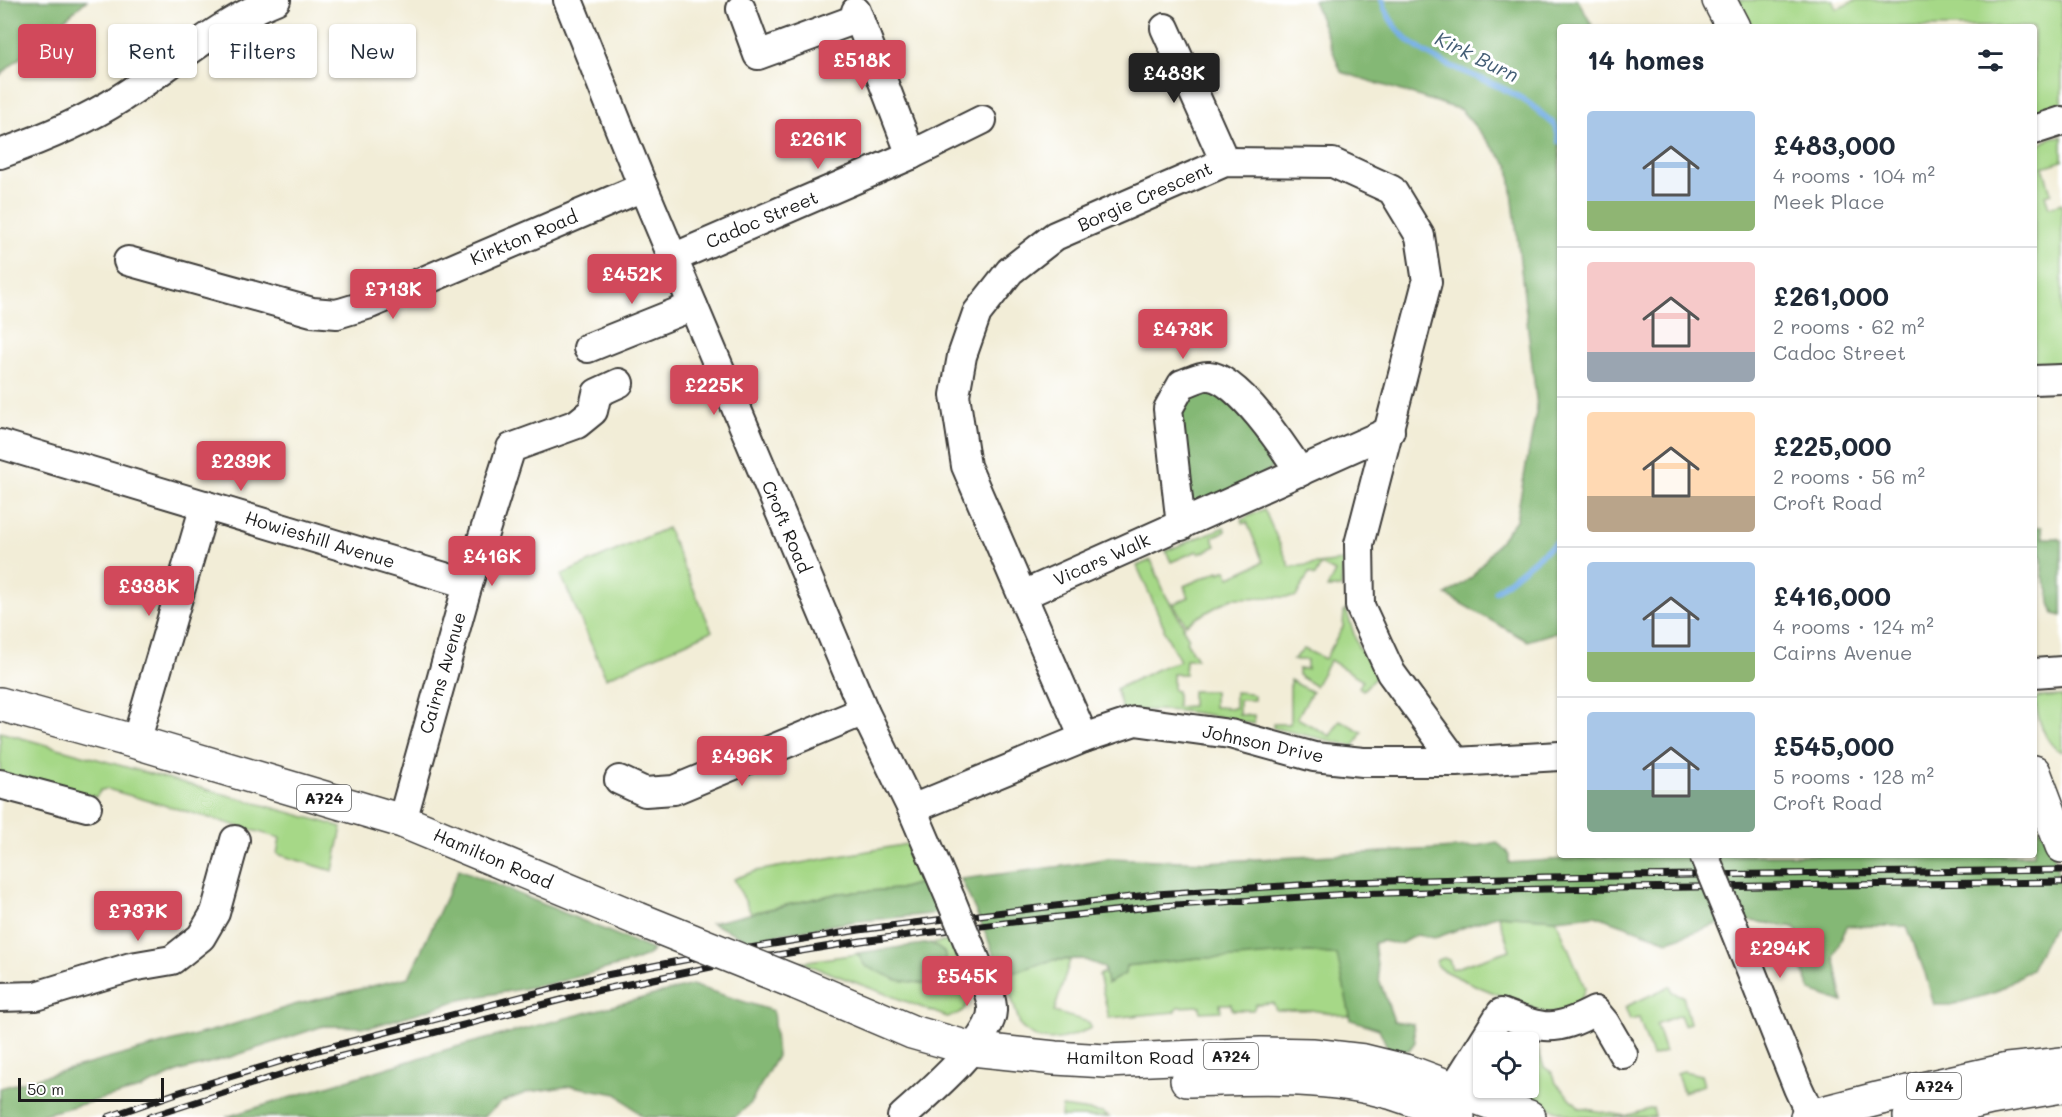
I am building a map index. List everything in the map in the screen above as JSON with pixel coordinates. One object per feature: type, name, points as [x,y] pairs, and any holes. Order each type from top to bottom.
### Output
[{"type":"main road","points":[[1719,0],[1731,24]]},
{"type":"main road","name":"Hamilton Road","points":[[0,704],[402,821],[912,1032],[972,1049],[1106,1061],[1261,1054],[1312,1055],[1364,1060],[1383,1065],[1456,1103],[1529,1117]]},
{"type":"main road","points":[[2037,780],[2062,846]]},
{"type":"main road","name":"A724","points":[[1809,1116],[2007,1070],[2062,1064]]},
{"type":"main road","name":"A724","points":[[1910,1117],[1991,1098],[2062,1086]]},
{"type":"street","points":[[0,154],[65,129],[120,99],[221,27],[276,0]]},
{"type":"street","name":"Croft Road","points":[[568,0],[643,187],[864,711],[912,809],[951,900],[978,966],[992,1009],[990,1020],[972,1049],[902,1117]]},
{"type":"street","points":[[741,9],[758,55],[857,14],[911,155]]},
{"type":"street","points":[[1165,28],[1225,162]]},
{"type":"street","name":"Cadoc Street","points":[[673,258],[911,155],[982,120]]},
{"type":"street","points":[[2037,129],[2062,121]]},
{"type":"street","name":"Borgie Crescent","points":[[1084,738],[966,466],[955,395],[962,356],[977,313],[1010,271],[1055,236],[1225,162],[1333,163],[1392,190],[1420,236],[1427,282],[1359,544],[1360,606],[1391,673],[1456,762]]},
{"type":"street","name":"Kirkton Road","points":[[128,261],[312,312],[338,314],[370,304],[643,187]]},
{"type":"street","points":[[588,348],[693,306]]},
{"type":"street","points":[[1181,526],[1168,409],[1182,384],[1208,376],[1227,383],[1274,432],[1300,472]]},
{"type":"street","points":[[2037,380],[2062,379]]},
{"type":"street","name":"Cairns Avenue","points":[[402,821],[468,584],[511,448],[577,424],[593,411],[597,393],[619,383]]},
{"type":"street","name":"Vicars Walk","points":[[1023,595],[1390,431]]},
{"type":"street","name":"Howieshill Avenue","points":[[0,444],[468,584]]},
{"type":"street","points":[[136,742],[205,506]]},
{"type":"street","points":[[2037,673],[2062,671]]},
{"type":"street","points":[[619,780],[645,792],[674,790],[864,711]]},
{"type":"street","name":"Johnson Drive","points":[[912,809],[1084,738],[1135,722],[1230,734],[1314,757],[1362,762],[1456,762],[1557,756]]},
{"type":"street","points":[[0,784],[87,807]]},
{"type":"street","points":[[0,997],[36,996],[131,967],[172,960],[201,937],[215,913],[235,840]]},
{"type":"street","points":[[1705,858],[1809,1116]]},
{"type":"street","points":[[1456,1103],[1501,1012],[1532,1025],[1554,1027],[1575,1021],[1595,1011],[1605,1023],[1623,1054]]},
{"type":"green space","points":[[0,0],[87,0],[59,24],[18,24],[18,59],[0,75]]},
{"type":"green space","points":[[1313,0],[1578,0],[1591,24],[1557,24],[1557,632],[1527,641],[1446,595],[1472,577],[1516,520],[1537,407],[1509,166],[1461,110],[1341,72]]},
{"type":"green space","points":[[1738,0],[1833,0],[1837,9],[1857,0],[2062,0],[2062,106],[2037,115],[2037,24],[1750,24]]},
{"type":"green space","points":[[2062,136],[2062,161],[2043,167],[2051,193],[2045,195],[2049,207],[2062,203],[2062,364],[2037,365],[2037,145],[2053,137]]},
{"type":"green space","points":[[1211,383],[1266,439],[1274,466],[1255,481],[1204,503],[1187,501],[1178,418],[1187,393]]},
{"type":"green space","points":[[1264,509],[1290,567],[1343,561],[1341,588],[1327,588],[1335,572],[1321,565],[1315,576],[1309,573],[1296,597],[1232,598],[1186,624],[1173,604],[1189,597],[1184,586],[1219,571],[1220,573],[1226,570],[1230,577],[1263,562],[1247,522],[1243,524],[1241,520]]},
{"type":"green space","points":[[1224,527],[1226,531],[1212,537],[1216,546],[1199,554],[1197,551],[1171,562],[1166,551]]},
{"type":"green space","points":[[2037,527],[2042,527],[2043,538],[2057,538],[2062,541],[2062,616],[2054,614],[2050,603],[2049,591],[2042,574],[2042,558],[2037,551]]},
{"type":"green space","points":[[667,528],[712,631],[606,678],[561,575]]},
{"type":"green space","points":[[1151,560],[1166,596],[1184,626],[1182,627],[1189,638],[1186,641],[1197,659],[1186,659],[1185,674],[1173,674],[1173,690],[1177,691],[1177,707],[1192,706],[1192,691],[1214,691],[1214,707],[1235,708],[1235,692],[1250,693],[1254,696],[1254,700],[1239,700],[1239,715],[1254,715],[1254,724],[1205,714],[1174,711],[1123,712],[1116,689],[1164,666],[1180,661],[1164,631],[1137,566]]},
{"type":"green space","points":[[1346,609],[1358,647],[1378,675],[1363,690],[1359,687],[1363,680],[1330,660],[1315,686],[1298,675],[1298,669],[1307,669],[1307,660],[1293,660],[1304,649],[1325,659],[1343,627]]},
{"type":"green space","points":[[1290,680],[1312,692],[1297,718],[1330,736],[1340,720],[1362,732],[1354,746],[1273,728],[1273,724],[1290,724]]},
{"type":"green space","points":[[2062,696],[2062,752],[2051,743],[2040,723],[2037,697]]},
{"type":"green space","points":[[0,732],[342,827],[333,871],[277,854],[280,838],[107,789],[101,790],[96,797],[0,773]]},
{"type":"green space","points":[[2040,826],[2052,848],[2060,888],[2062,926],[2052,929],[2031,969],[1993,993],[1951,1005],[1934,1005],[1925,973],[1907,926],[1847,926],[1834,956],[1843,1002],[1811,991],[1793,947],[1802,944],[1795,927],[1743,920],[1718,924],[1668,941],[1595,915],[1556,919],[1498,915],[1435,938],[1416,935],[1400,944],[1381,941],[1374,943],[1379,979],[1394,1021],[1413,1024],[1415,1042],[1409,1050],[1389,1051],[1379,1029],[1351,1020],[1337,955],[1309,952],[1237,958],[1199,958],[1126,966],[1125,974],[1107,984],[1104,967],[1082,959],[1052,960],[1015,972],[997,964],[961,879],[1109,858],[1207,862],[1473,847],[1497,842],[1509,854],[1509,863],[1580,858],[2037,858],[2037,836]]},
{"type":"green space","points":[[907,844],[920,861],[927,881],[899,889],[839,893],[751,913],[734,879],[756,871]]},
{"type":"green space","points":[[459,869],[653,950],[647,956],[632,962],[554,983],[460,1000],[371,1027],[323,1026],[231,1057],[180,1071],[140,1089],[33,1117],[0,1117],[0,1088],[222,1028],[294,1005],[409,977]]},
{"type":"green space","points":[[927,881],[940,913],[850,922],[748,940],[711,923],[839,893],[899,889]]},
{"type":"green space","points":[[1498,915],[1556,919],[1585,988],[1576,1005],[1560,1013],[1543,1012],[1439,968],[1436,964],[1437,960],[1444,958],[1449,960],[1452,969],[1510,950]]},
{"type":"green space","points":[[949,941],[964,974],[969,996],[966,1006],[960,1013],[947,1017],[801,962]]},
{"type":"green space","points":[[931,943],[945,953],[946,977],[926,984],[897,980],[865,966],[857,953]]},
{"type":"green space","points":[[1320,945],[1353,952],[1359,1018],[1311,1010],[1276,1010],[1273,1003],[1256,1004],[1253,1010],[1232,1010],[1231,1004],[1220,1004],[1221,1011],[1200,1012],[1200,1006],[1178,1007],[1175,1012],[1109,1018],[1099,975],[1115,967]]},
{"type":"green space","points":[[1052,960],[1070,960],[1054,1012],[1089,1022],[1091,1028],[1055,1040],[1037,1038],[1021,1027],[1001,966],[1015,972]]},
{"type":"green space","points":[[692,985],[773,1011],[777,1056],[750,1104],[735,1117],[643,1117],[617,1094],[572,1086],[528,1092],[502,1102],[483,1117],[226,1117],[452,1048]]},
{"type":"green space","points":[[1670,986],[1672,992],[1683,996],[1690,1023],[1684,1025],[1680,1015],[1656,1024],[1665,1052],[1652,1056],[1639,1018],[1630,1020],[1625,1007]]},
{"type":"green space","points":[[1539,1053],[1544,1067],[1553,1073],[1556,1083],[1580,1108],[1625,1116],[1653,1108],[1655,1117],[1574,1117],[1523,1098],[1539,1098]]},
{"type":"green space","points":[[1683,1071],[1701,1075],[1704,1085],[1683,1092],[1677,1073]]},
{"type":"green space","points":[[1062,1107],[1103,1113],[1109,1117],[1061,1117]]},
{"type":"waterway","name":"Kirk Burn","points":[[1382,0],[1393,23],[1410,42],[1430,56],[1524,100],[1554,124],[1557,131]]},
{"type":"waterway","name":"Kirk Burn","points":[[1496,591],[1557,541]]},
{"type":"railway","points":[[108,1117],[180,1092],[318,1050],[601,976],[731,951],[937,920],[1156,894],[1348,882],[2062,870]]},
{"type":"railway","points":[[149,1117],[323,1061],[600,990],[735,962],[861,941],[1013,922],[1159,906],[1350,894],[2062,882]]}]
